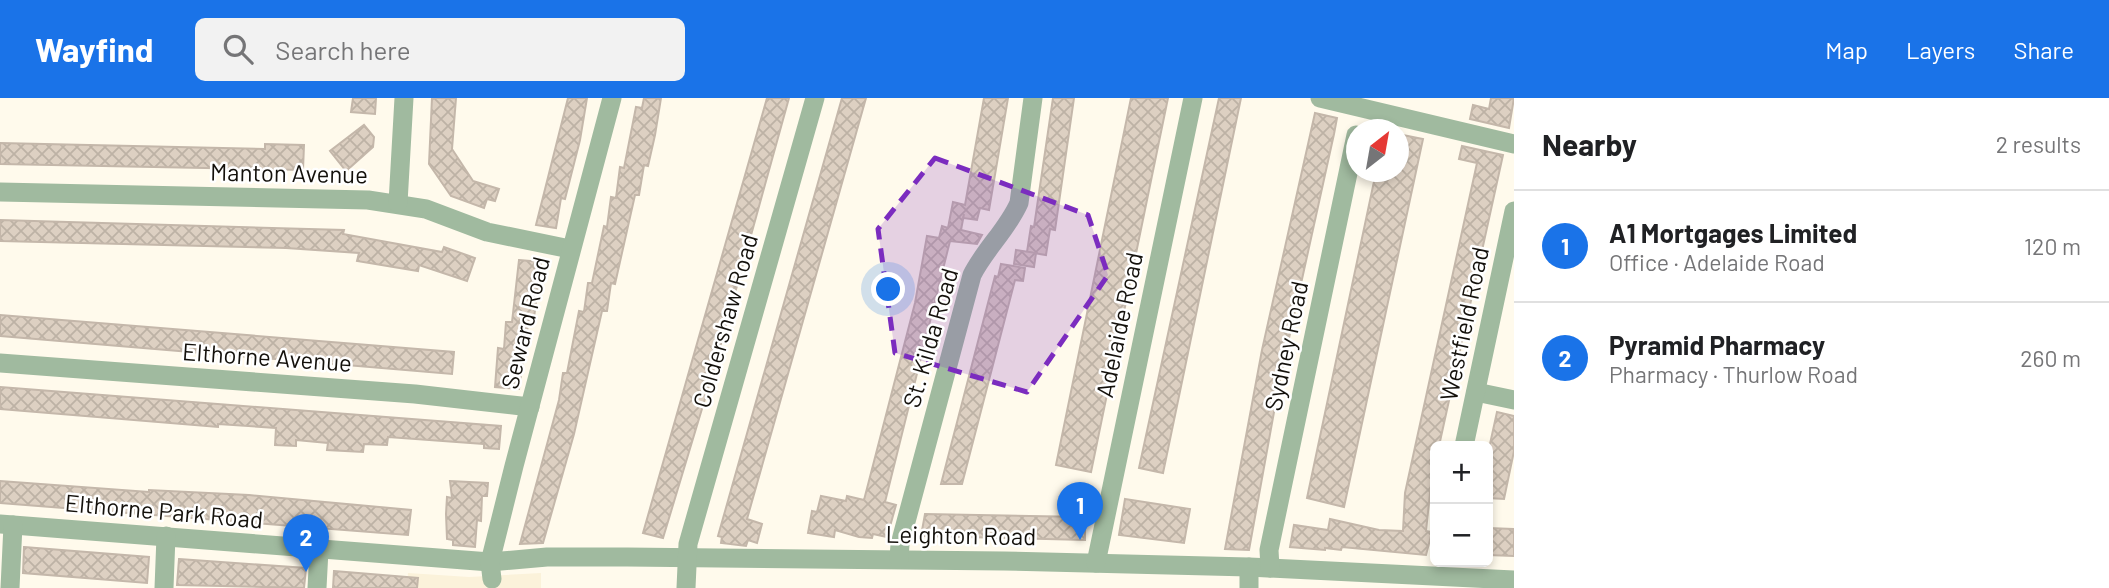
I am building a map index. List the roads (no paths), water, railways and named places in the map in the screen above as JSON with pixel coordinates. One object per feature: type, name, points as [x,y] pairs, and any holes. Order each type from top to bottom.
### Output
[{"type":"street","points":[[398,203],[404,98]]},
{"type":"street","name":"Seward Road","points":[[491,570],[570,249],[612,98]]},
{"type":"street","name":"Coldershaw Road","points":[[686,588],[687,558],[692,531],[815,98]]},
{"type":"street","name":"St. Kilda Road","points":[[899,559],[900,544],[972,275],[983,253],[1012,219],[1019,203],[1033,98]]},
{"type":"street","name":"Adelaide Road","points":[[1096,563],[1193,98]]},
{"type":"street","points":[[1320,98],[1363,103],[1514,144]]},
{"type":"street","name":"Sydney Road","points":[[1270,568],[1269,550],[1346,182]]},
{"type":"street","name":"Manton Avenue","points":[[0,192],[368,200],[426,209],[487,232],[570,249]]},
{"type":"street","name":"Westfield Road","points":[[1465,441],[1512,235],[1514,211]]},
{"type":"street","name":"Elthorne Avenue","points":[[0,363],[415,394],[530,407]]},
{"type":"street","points":[[1476,392],[1514,400]]},
{"type":"street","points":[[6,524],[10,588]]},
{"type":"street","name":"Elthorne Park Road","points":[[6,524],[319,550],[491,570]]},
{"type":"street","points":[[164,588],[166,536]]},
{"type":"street","points":[[317,588],[319,550]]},
{"type":"street","name":"Leighton Road","points":[[491,570],[547,557],[899,559],[1270,568],[1439,569],[1514,580]]},
{"type":"street","points":[[1249,567],[1249,588]]},
{"type":"place","name":"A1 Mortgages Limited","points":[[1080,540]]},
{"type":"place","name":"Pyramid Pharmacy","points":[[306,572]]}]
